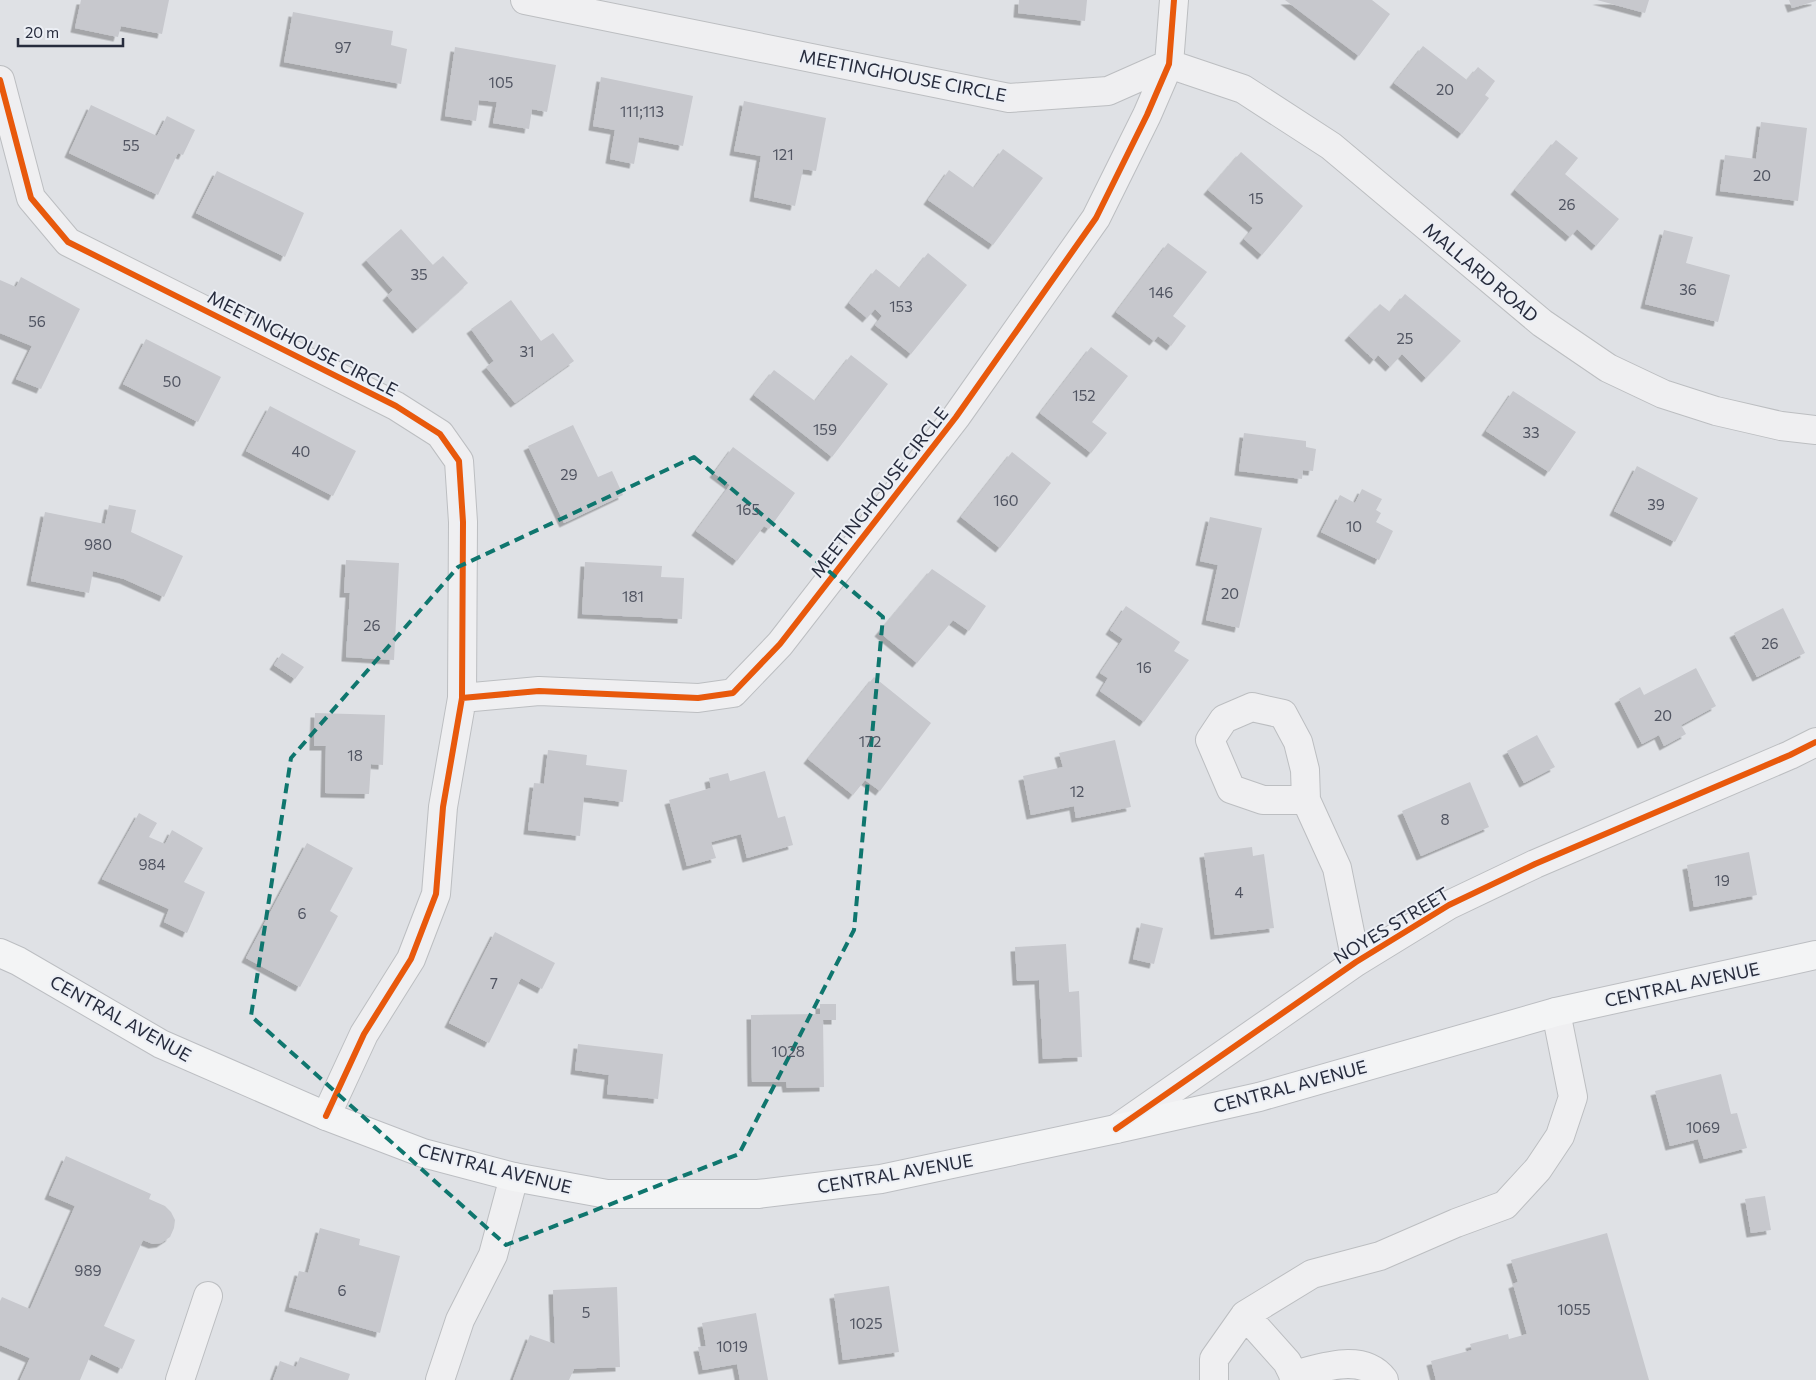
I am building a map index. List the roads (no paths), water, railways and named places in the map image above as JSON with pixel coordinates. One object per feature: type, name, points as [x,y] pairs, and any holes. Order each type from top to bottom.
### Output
[{"type":"main road","name":"CENTRAL AVENUE","points":[[0,953],[18,961],[161,1044],[326,1116],[424,1153],[514,1176],[607,1194],[758,1194],[881,1179],[1259,1097],[1556,1012],[1816,955]]},
{"type":"street","name":"MEETINGHOUSE CIRCLE","points":[[525,0],[1009,98],[1108,90],[1169,64]]},
{"type":"street","points":[[1169,64],[1174,0]]},
{"type":"street","name":"MEETINGHOUSE CIRCLE","points":[[462,698],[539,691],[698,698],[733,693],[780,644],[956,418],[1096,218],[1147,115],[1169,64]]},
{"type":"street","name":"MALLARD ROAD","points":[[1169,64],[1243,89],[1331,146],[1542,323],[1608,368],[1663,394],[1716,411],[1781,426],[1816,430]]},
{"type":"street","name":"MEETINGHOUSE CIRCLE","points":[[0,80],[32,198],[68,242],[396,406],[440,434],[459,461],[463,522],[462,698],[443,806],[436,894],[411,959],[364,1034],[326,1116]]},
{"type":"street","name":"NOYES STREET","points":[[1116,1129],[1356,962],[1449,905],[1510,876],[1816,742]]},
{"type":"street","points":[[1306,800],[1336,868],[1356,962]]},
{"type":"street","points":[[1214,1380],[1214,1359],[1244,1315],[1312,1274],[1380,1256],[1456,1222],[1505,1205],[1538,1169],[1560,1136],[1573,1097],[1556,1012]]},
{"type":"street","points":[[440,1380],[460,1320],[493,1256],[514,1176]]},
{"type":"street","points":[[180,1380],[208,1296]]},
{"type":"street","points":[[1244,1315],[1287,1362],[1294,1377],[1337,1365],[1359,1364],[1378,1372],[1384,1380]]}]
